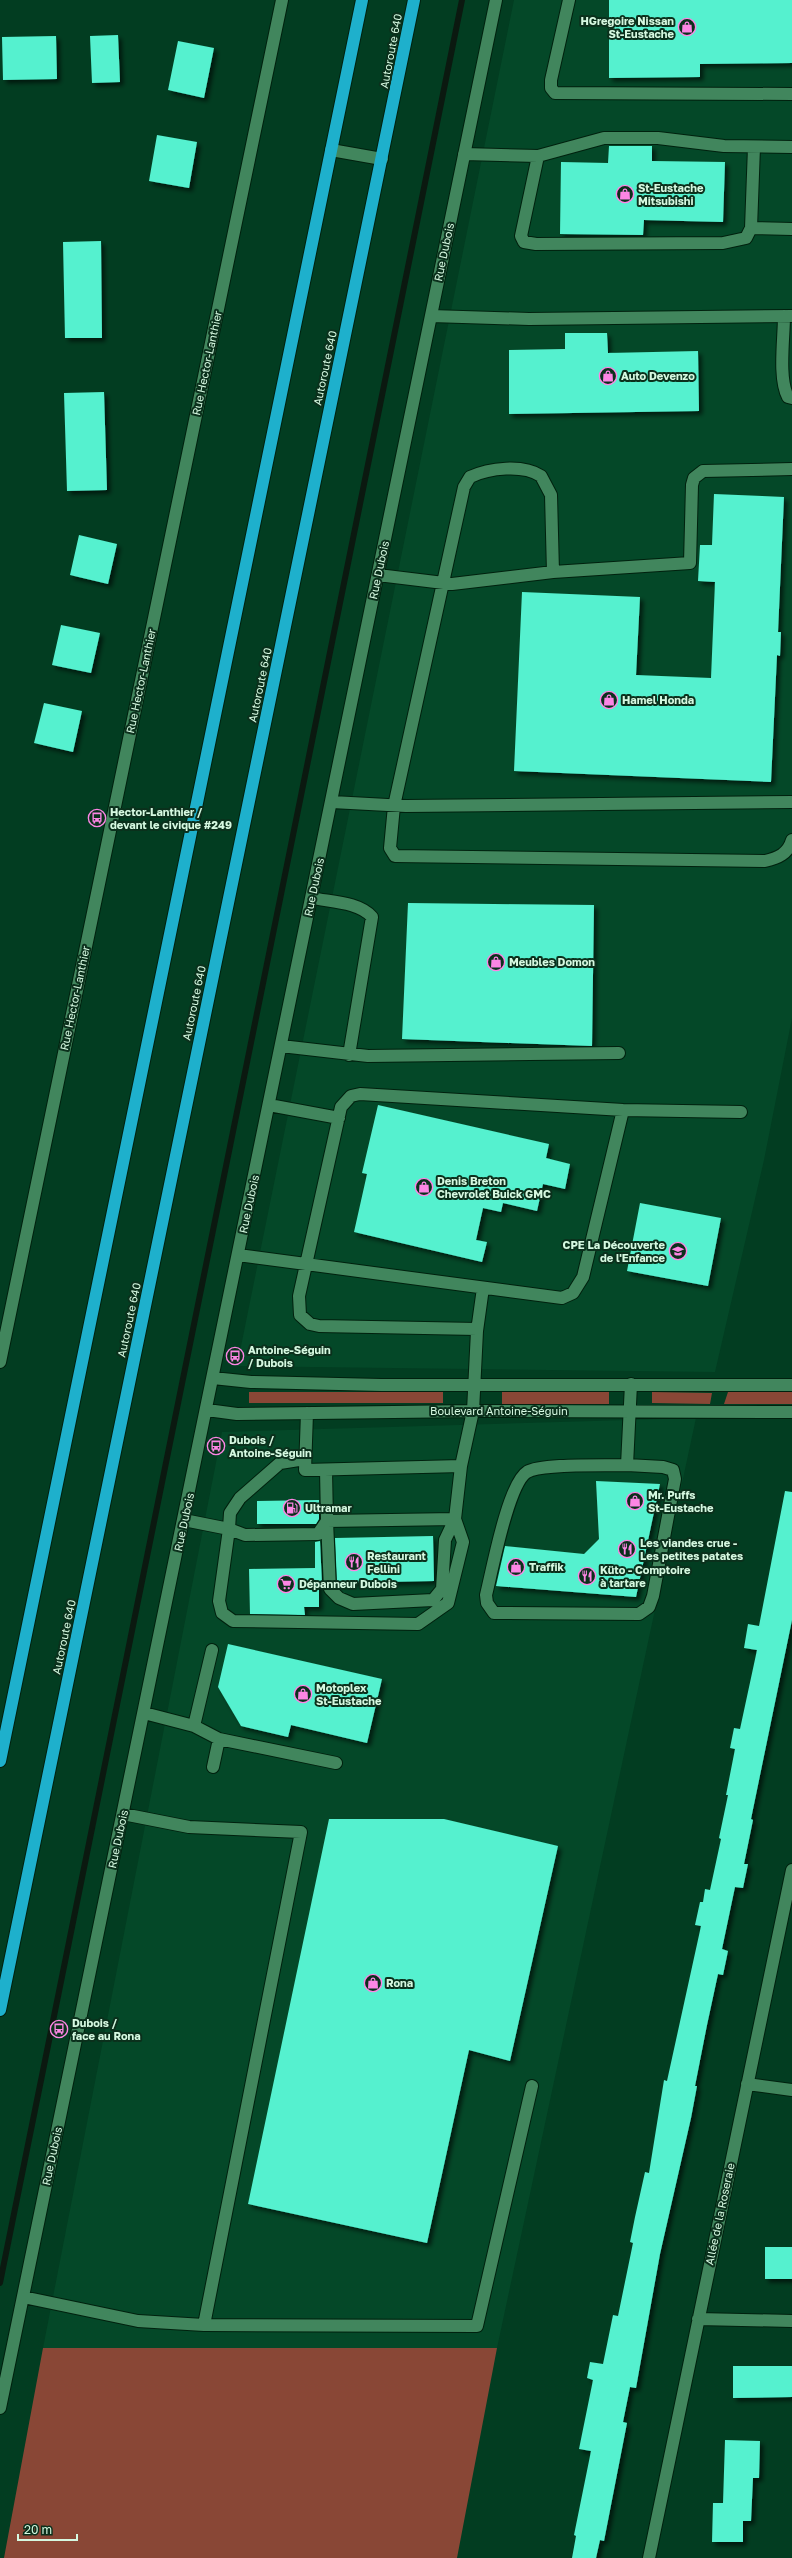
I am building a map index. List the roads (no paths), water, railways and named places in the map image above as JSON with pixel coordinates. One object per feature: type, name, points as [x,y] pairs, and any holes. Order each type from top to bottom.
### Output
[{"type":"highway","points":[[0,1761],[362,0]]},
{"type":"highway","name":"Autoroute 640","points":[[0,2010],[414,0]]},
{"type":"street","name":"Rue Hector-Lanthier","points":[[0,1362],[282,0]]},
{"type":"street","name":"Rue Dubois","points":[[0,2408],[207,1410],[496,0]]},
{"type":"street","points":[[569,0],[551,80],[551,88],[555,93],[792,94]]},
{"type":"street","points":[[464,154],[538,156],[604,138],[658,138],[706,144],[792,147]]},
{"type":"street","points":[[538,156],[521,236],[524,242],[723,243],[746,238],[751,228],[754,146]]},
{"type":"street","points":[[331,150],[382,159]]},
{"type":"street","points":[[751,228],[792,229]]},
{"type":"street","points":[[431,316],[514,319],[788,316],[783,380],[784,390],[788,397],[792,398]]},
{"type":"street","points":[[378,576],[443,584],[473,583],[553,572],[690,563],[692,485],[694,478],[703,471],[792,469]]},
{"type":"street","points":[[553,572],[551,495],[547,484],[534,472],[500,470],[477,474],[470,478],[464,487],[394,806],[390,848],[395,856],[765,861],[782,856],[788,851],[792,840]]},
{"type":"street","points":[[332,802],[394,806],[792,802]]},
{"type":"street","points":[[312,898],[358,907],[367,911],[372,917],[349,1055]]},
{"type":"street","points":[[281,1046],[349,1055],[420,1056],[619,1053]]},
{"type":"street","points":[[477,1329],[310,1324],[300,1315],[298,1306],[306,1264],[341,1107],[351,1096],[360,1094],[623,1110],[741,1112]]},
{"type":"street","points":[[269,1105],[339,1118]]},
{"type":"street","points":[[238,1255],[562,1298],[573,1293],[583,1277],[623,1110]]},
{"type":"street","points":[[326,1470],[330,1589],[339,1598],[353,1604],[433,1600],[442,1589],[445,1540],[455,1519],[461,1466],[474,1411],[477,1329],[483,1288]]},
{"type":"street","points":[[213,1378],[251,1382],[792,1385]]},
{"type":"street","points":[[627,1465],[631,1384]]},
{"type":"street","name":"Boulevard Antoine-Séguin","points":[[207,1410],[237,1414],[474,1411],[792,1412]]},
{"type":"street","points":[[306,1413],[305,1470],[461,1466]]},
{"type":"street","points":[[305,1459],[280,1463],[240,1498],[230,1513],[219,1601],[222,1613],[233,1621],[418,1624],[448,1603],[463,1542],[455,1519]]},
{"type":"street","points":[[627,1465],[663,1467],[672,1470],[675,1480],[653,1596],[649,1607],[639,1614],[494,1613],[486,1603],[486,1595],[499,1539],[518,1480],[527,1472],[542,1468],[627,1465]]},
{"type":"street","points":[[327,1521],[455,1519]]},
{"type":"street","points":[[184,1520],[229,1528],[245,1535],[318,1534],[327,1521]]},
{"type":"street","points":[[194,1726],[212,1650]]},
{"type":"street","points":[[144,1713],[194,1726],[219,1740],[336,1763]]},
{"type":"street","points":[[213,1767],[219,1740]]},
{"type":"street","points":[[123,1814],[189,1827],[301,1832],[204,2325]]},
{"type":"street","name":"Allée de la Roseraie","points":[[649,2558],[792,1870]]},
{"type":"street","points":[[747,2084],[792,2090]]},
{"type":"street","points":[[23,2298],[138,2321],[204,2325],[477,2326],[532,2086]]},
{"type":"street","points":[[698,2319],[792,2321]]},
{"type":"waterway","points":[[0,2283],[462,0]]},
{"type":"place","name":"HGregoire Nissan St-Eustache","points":[[687,27]]},
{"type":"place","name":"St-Eustache Mitsubishi","points":[[625,194]]},
{"type":"place","name":"Auto Devenzo","points":[[608,376]]},
{"type":"place","name":"Hamel Honda","points":[[609,700]]},
{"type":"place","name":"Hector-Lanthier / devant le civique #249","points":[[97,818]]},
{"type":"place","name":"Meubles Domon","points":[[496,962]]},
{"type":"place","name":"Denis Breton Chevrolet Buick GMC","points":[[424,1187]]},
{"type":"place","name":"CPE La Découverte de l'Enfance","points":[[678,1251]]},
{"type":"place","name":"Antoine-Séguin / Dubois","points":[[235,1356]]},
{"type":"place","name":"Dubois / Antoine-Séguin","points":[[216,1446]]},
{"type":"place","name":"Mr. Puffs St-Eustache","points":[[635,1501]]},
{"type":"place","name":"Ultramar","points":[[292,1508]]},
{"type":"place","name":"Les viandes crue - Les petites patates","points":[[627,1549]]},
{"type":"place","name":"Restaurant Fellini","points":[[354,1562]]},
{"type":"place","name":"Traffik","points":[[516,1567]]},
{"type":"place","name":"Küto - Comptoire à tartare","points":[[587,1576]]},
{"type":"place","name":"Dépanneur Dubois","points":[[286,1584]]},
{"type":"place","name":"Motoplex St-Eustache","points":[[303,1694]]},
{"type":"place","name":"Rona","points":[[373,1983]]},
{"type":"place","name":"Dubois / face au Rona","points":[[59,2029]]}]
